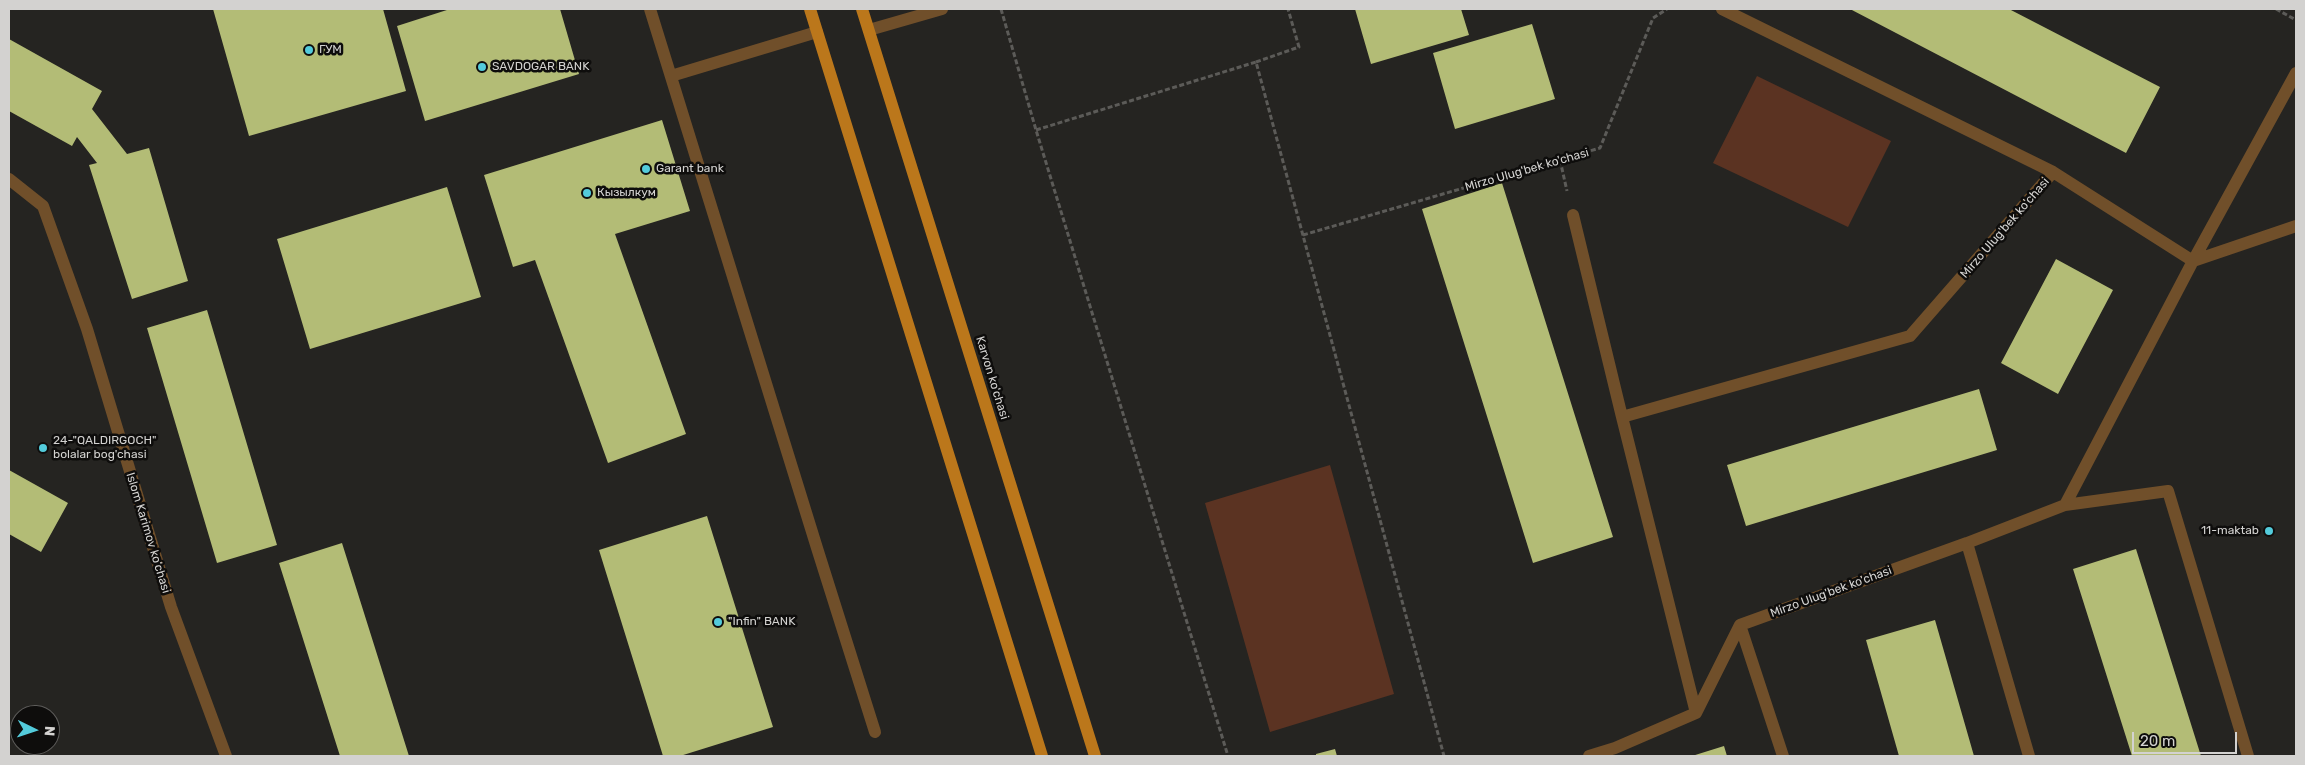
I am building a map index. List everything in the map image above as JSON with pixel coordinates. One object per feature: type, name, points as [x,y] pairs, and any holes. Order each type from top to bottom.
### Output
[{"type":"main road","points":[[810,9],[1042,756]]},
{"type":"main road","name":"Karvon ko'chasi","points":[[862,9],[1096,756]]},
{"type":"street","points":[[650,9],[876,732]]},
{"type":"street","points":[[869,30],[942,9]]},
{"type":"street","name":"Mirzo Ulug'bek ko'chasi","points":[[1622,417],[1910,336],[2053,172],[1722,9]]},
{"type":"street","points":[[671,76],[818,32]]},
{"type":"street","points":[[2065,505],[2193,261],[2296,73]]},
{"type":"street","points":[[2053,172],[2193,261]]},
{"type":"street","name":"Islom Karimov ko‘chasi","points":[[9,179],[43,206],[87,329],[171,607],[226,756]]},
{"type":"street","points":[[1573,214],[1696,713]]},
{"type":"street","points":[[2193,261],[2296,226]]},
{"type":"street","name":"Mirzo Ulug'bek ko'chasi","points":[[1740,625],[1967,543],[2065,505],[2168,491],[2248,756]]},
{"type":"street","points":[[1967,543],[2029,756]]},
{"type":"street","points":[[1589,756],[1615,748],[1696,713],[1740,625]]},
{"type":"street","points":[[1740,625],[1783,756]]},
{"type":"path","points":[[1001,9],[1036,130],[1228,756]]},
{"type":"path","points":[[1036,130],[1299,47],[1288,9]]},
{"type":"path","name":"Mirzo Ulug'bek ko'chasi","points":[[1303,235],[1600,148],[1653,18],[1667,9]]},
{"type":"path","points":[[2276,9],[2296,20]]},
{"type":"path","points":[[1256,62],[1444,756]]},
{"type":"path","points":[[1560,160],[1573,214]]},
{"type":"shaded area","points":[[1757,76],[1891,141],[1848,227],[1713,163]]},
{"type":"shaded area","points":[[1330,465],[1394,694],[1270,732],[1205,503]]},
{"type":"building","name":"ГУМ","points":[[213,9],[383,9],[406,91],[249,136]]},
{"type":"building","points":[[450,9],[560,9],[579,74],[425,121],[397,26]]},
{"type":"building","points":[[1355,9],[1461,9],[1469,35],[1371,64]]},
{"type":"building","points":[[1850,9],[2009,9],[2160,87],[2126,153]]},
{"type":"building","points":[[1532,24],[1555,99],[1455,129],[1433,53]]},
{"type":"building","points":[[9,39],[102,91],[92,109],[127,154],[149,148],[188,281],[132,299],[89,165],[97,163],[77,137],[72,146],[9,111]]},
{"type":"building","points":[[662,120],[690,211],[615,234],[686,434],[608,463],[535,260],[513,267],[484,175]]},
{"type":"building","points":[[1502,183],[1613,537],[1533,563],[1422,209]]},
{"type":"building","points":[[447,187],[481,297],[310,349],[277,239]]},
{"type":"building","points":[[2056,259],[2113,290],[2058,394],[2001,363]]},
{"type":"building","points":[[207,310],[277,545],[217,563],[147,328]]},
{"type":"building","points":[[1979,389],[1997,450],[1746,526],[1727,465]]},
{"type":"building","points":[[9,470],[68,503],[41,552],[9,534]]},
{"type":"building","points":[[707,516],[773,727],[680,756],[663,756],[599,550]]},
{"type":"building","points":[[342,543],[409,756],[340,756],[279,563]]},
{"type":"building","points":[[2136,549],[2201,756],[2132,756],[2073,569]]},
{"type":"building","points":[[1935,620],[1974,756],[1899,756],[1866,640]]},
{"type":"building","points":[[1724,746],[1727,756],[1692,756]]},
{"type":"building","points":[[1335,749],[1337,756],[1316,756],[1316,754]]},
{"type":"place","name":"ГУМ","points":[[309,50]]},
{"type":"place","name":"SAVDOGAR BANK","points":[[482,67]]},
{"type":"place","name":"Garant bank","points":[[646,169]]},
{"type":"place","name":"Кызылкум","points":[[587,193]]},
{"type":"place","name":"24-\"QALDIRGOCH\" bolalar bog'chasi","points":[[43,448]]},
{"type":"place","name":"11-maktab","points":[[2269,531]]},
{"type":"place","name":"\"Infin\" BANK","points":[[718,622]]}]
